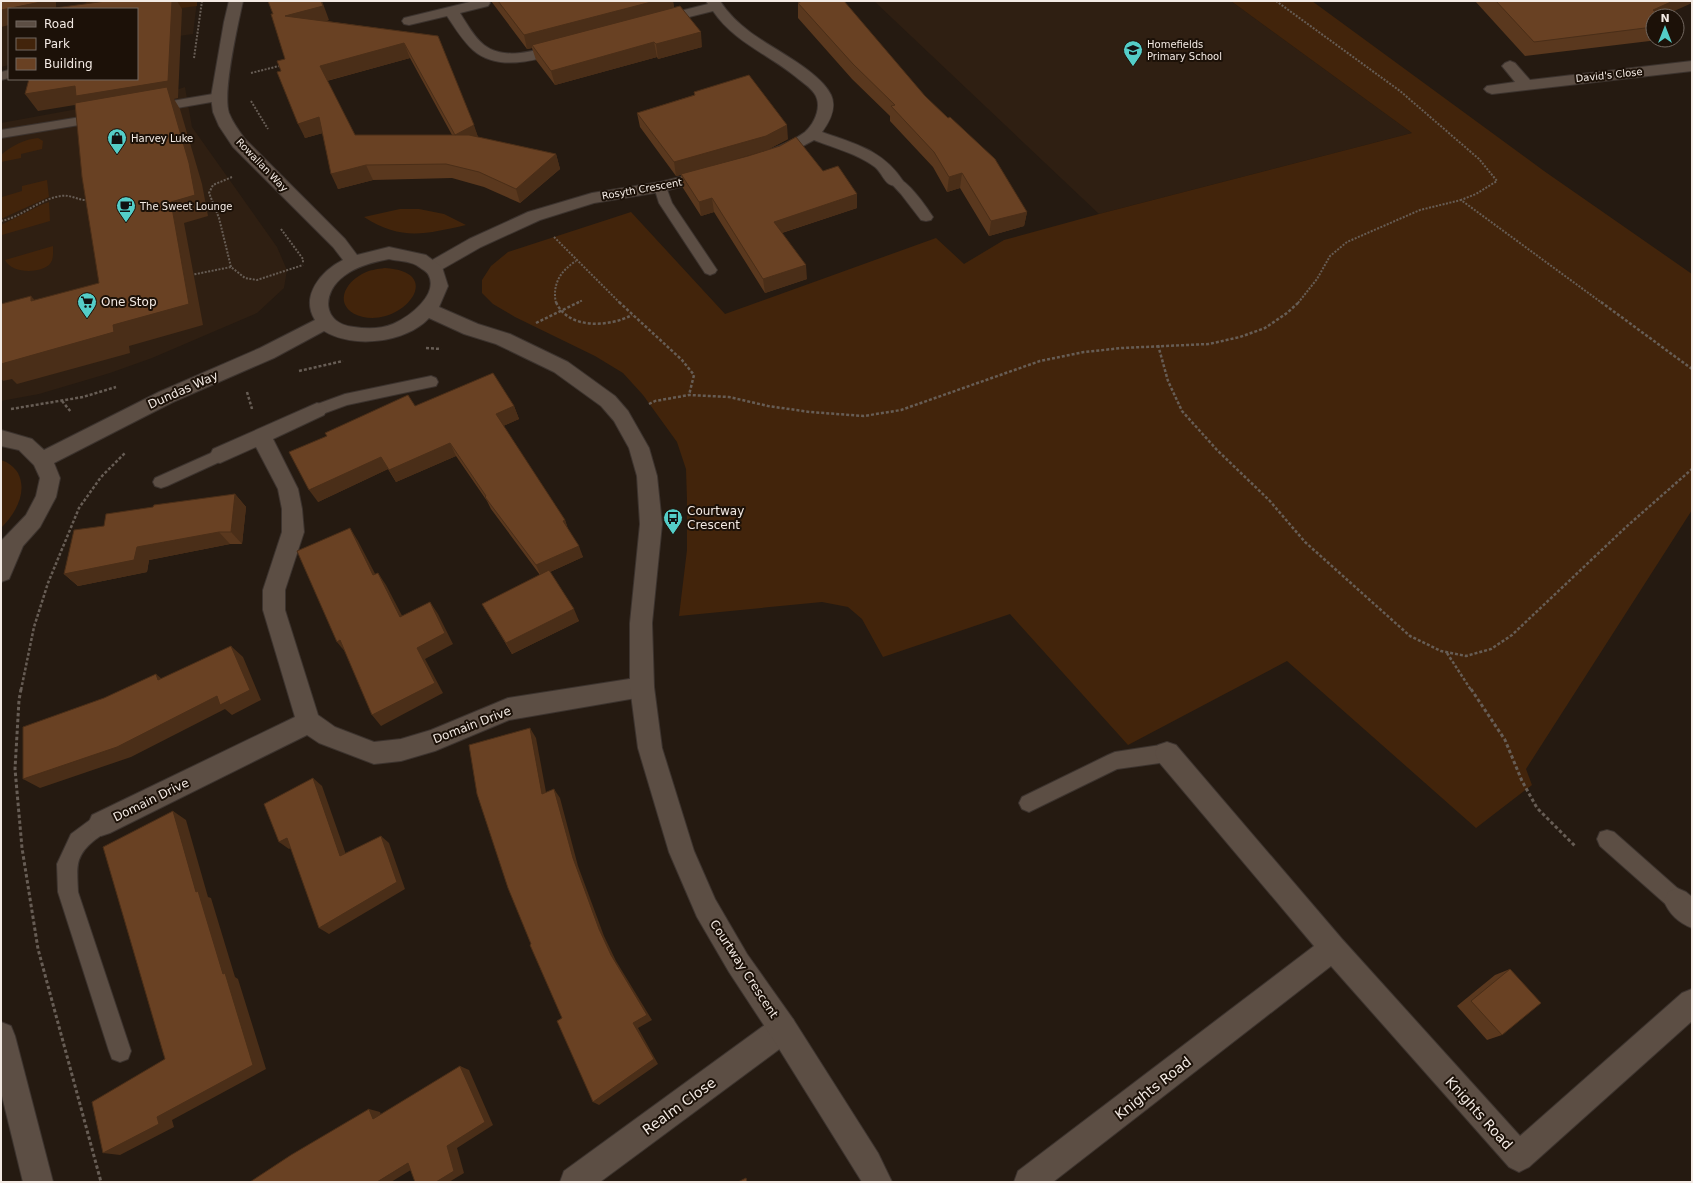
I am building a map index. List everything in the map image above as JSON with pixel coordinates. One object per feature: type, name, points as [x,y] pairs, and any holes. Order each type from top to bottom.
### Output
[{"type":"street","name":"Rowallan Way","points":[[236,1],[231,22],[219,97],[221,112],[227,126],[240,143],[340,243],[353,262]]},
{"type":"street","points":[[409,21],[483,2]]},
{"type":"street","points":[[641,25],[714,4],[729,22],[751,40],[801,72],[816,86],[824,97],[825,109],[822,121],[813,134],[774,155],[756,161]]},
{"type":"street","points":[[451,11],[479,48],[490,54],[505,58],[524,57],[572,45]]},
{"type":"street","points":[[1510,66],[1526,85]]},
{"type":"street","name":"David's Close","points":[[1492,89],[1692,66]]},
{"type":"street","points":[[813,134],[865,154],[881,164],[895,181]]},
{"type":"street","name":"Rosyth Crescent","points":[[433,267],[476,243],[534,216],[592,198],[660,187],[728,169]]},
{"type":"street","points":[[389,253],[407,254],[422,259],[433,267],[438,277],[439,288],[436,299],[428,310],[414,322],[396,330],[375,335],[355,335],[338,331],[326,322],[319,311],[319,297],[325,284],[337,272],[353,262],[371,256],[389,253]]},
{"type":"street","name":"Courtway Crescent","points":[[428,310],[471,329],[503,339],[561,367],[608,401],[620,416],[639,448],[648,476],[651,524],[642,624],[642,686],[650,748],[682,852],[706,908],[738,963],[783,1029],[868,1163],[877,1182]]},
{"type":"street","name":"Dundas Way","points":[[42,460],[166,397],[267,353],[326,322]]},
{"type":"street","points":[[220,455],[316,410]]},
{"type":"street","points":[[261,436],[288,489],[292,509],[293,532],[274,590],[274,610],[308,722]]},
{"type":"street","points":[[1,438],[25,444],[42,460],[50,478],[46,497],[33,521],[7,550],[1,573]]},
{"type":"street","name":"Domain Drive","points":[[101,824],[308,722],[327,735],[374,753],[401,750],[435,740],[508,709],[642,686]]},
{"type":"street","name":"Knights Road","points":[[1166,753],[1333,948],[1519,1157],[1692,1003]]},
{"type":"street","name":"Knights Road","points":[[1029,1182],[1333,948]]},
{"type":"street","name":"Realm Close","points":[[574,1182],[783,1029]]},
{"type":"street","points":[[1,1036],[38,1182]]},
{"type":"lane","points":[[142,110],[219,97]]},
{"type":"lane","points":[[1,134],[110,116]]},
{"type":"lane","points":[[895,181],[906,191],[926,217]]},
{"type":"lane","points":[[660,187],[666,203],[710,270]]},
{"type":"lane","points":[[316,410],[345,400],[431,382]]},
{"type":"lane","points":[[161,482],[220,455]]},
{"type":"lane","points":[[1029,803],[1115,761],[1166,753]]},
{"type":"lane","points":[[101,824],[78,841],[67,864],[68,892],[120,1051]]},
{"type":"lane","points":[[1607,839],[1684,908]]},
{"type":"path","points":[[620,416],[655,401],[689,395],[729,397],[768,406],[810,412],[864,416],[902,410],[1040,361],[1084,352],[1158,345],[1209,344],[1240,337],[1265,328],[1287,314],[1303,298],[1317,279],[1330,256],[1346,242],[1383,224],[1420,210],[1461,200],[1476,194],[1497,181],[1479,159],[1400,92],[1276,1]]},
{"type":"path","points":[[245,74],[283,65]]},
{"type":"path","points":[[250,99],[268,129]]},
{"type":"path","points":[[237,174],[213,185],[209,193],[219,218],[231,267],[245,278],[257,280],[303,265]]},
{"type":"path","points":[[1,222],[44,201],[67,195],[83,201],[90,199]]},
{"type":"path","points":[[1461,200],[1692,369]]},
{"type":"path","points":[[534,216],[576,261],[632,315],[682,360],[694,375],[689,395]]},
{"type":"path","points":[[281,229],[302,259],[303,273]]},
{"type":"path","points":[[576,261],[566,267],[557,280],[554,300],[560,311],[575,319],[591,324],[611,324],[632,315]]},
{"type":"path","points":[[190,275],[231,267]]},
{"type":"path","points":[[503,339],[583,300]]},
{"type":"path","points":[[1158,345],[1168,381],[1182,411],[1218,450],[1269,500],[1304,542],[1410,636],[1447,653],[1466,656],[1490,649],[1512,635],[1626,527],[1692,469]]},
{"type":"path","points":[[420,348],[444,350]]},
{"type":"path","points":[[294,372],[350,360]]},
{"type":"path","points":[[9,410],[83,397],[119,386]]},
{"type":"path","points":[[240,392],[252,388]]},
{"type":"path","points":[[101,1182],[38,949],[22,848],[15,770],[19,700],[34,627],[48,583],[79,508],[100,477],[129,450]]},
{"type":"path","points":[[1447,653],[1505,740],[1522,781],[1537,808],[1580,851]]},
{"type":"shaded area","points":[[1,1],[197,1],[193,34],[138,42],[138,8],[8,8],[8,65],[1,67]]},
{"type":"shaded area","name":"Homefields Primary School","points":[[874,1],[1231,1],[1412,133],[1099,214]]},
{"type":"shaded area","points":[[185,87],[192,127],[277,247],[287,270],[284,288],[257,313],[152,358],[110,373],[39,394],[1,401],[1,123],[170,92]]},
{"type":"green space","points":[[86,1],[197,1],[197,6],[143,13],[144,3],[87,8]]},
{"type":"green space","points":[[1231,1],[1312,1],[1544,171],[1692,274],[1692,510],[1526,769],[1532,785],[1476,828],[1287,661],[1128,745],[1010,614],[883,657],[862,619],[848,607],[822,602],[679,616],[687,550],[687,500],[686,469],[677,442],[643,395],[623,373],[595,356],[515,317],[493,304],[482,293],[482,280],[491,266],[508,252],[631,212],[725,314],[936,238],[964,264],[1004,240],[1412,133]]},
{"type":"green space","points":[[38,138],[43,141],[42,149],[21,154],[21,158],[1,162],[1,155],[9,149],[23,141]]},
{"type":"green space","points":[[47,180],[49,197],[1,219],[2,197],[22,191],[22,186]]},
{"type":"green space","points":[[49,202],[50,221],[2,235],[1,225]]},
{"type":"green space","points":[[400,209],[419,209],[444,214],[466,225],[426,233],[414,233],[390,230],[377,225],[364,217]]},
{"type":"green space","points":[[53,246],[51,263],[38,270],[19,270],[13,268],[5,260]]},
{"type":"green space","points":[[385,268],[403,272],[413,279],[416,288],[412,297],[404,307],[392,314],[378,318],[363,317],[354,314],[348,309],[345,303],[345,291],[349,285],[365,273]]},
{"type":"green space","points":[[1,460],[8,463],[18,473],[22,488],[21,496],[15,510],[1,528]]},
{"type":"building","points":[[1,1],[46,1],[8,8],[1,10]]},
{"type":"building","points":[[106,1],[172,1],[168,81],[76,96],[75,86],[25,94],[29,80],[138,80],[138,8],[55,8]]},
{"type":"building","points":[[268,1],[321,1],[323,6],[285,16],[438,36],[474,125],[455,135],[469,135],[556,154],[516,189],[479,172],[446,164],[366,165],[331,174],[319,117],[298,124],[277,72],[281,71],[277,61],[285,59]],"holes":[[[404,43],[455,135],[355,135],[320,66]]]},
{"type":"building","points":[[498,1],[655,1],[524,35]]},
{"type":"building","points":[[802,1],[844,1],[925,96],[995,159],[1027,212],[991,221],[962,173],[949,177],[934,152],[891,106],[895,105],[853,64],[798,3]]},
{"type":"building","points":[[1496,1],[1673,1],[1657,8],[1645,8],[1645,28],[1534,42]]},
{"type":"building","points":[[680,6],[701,32],[656,44],[654,42],[551,71],[532,45]]},
{"type":"building","points":[[749,75],[787,125],[766,136],[674,162],[637,113],[695,95],[694,92]]},
{"type":"building","points":[[167,87],[189,163],[195,195],[171,202],[189,304],[113,325],[114,332],[1,364],[1,304],[31,296],[31,301],[99,283],[82,177],[75,103]]},
{"type":"building","points":[[796,137],[823,171],[838,166],[857,194],[774,222],[806,265],[763,279],[712,198],[699,202],[681,174],[780,146]]},
{"type":"building","points":[[493,373],[514,406],[496,414],[565,520],[563,521],[579,546],[536,565],[485,497],[486,496],[450,443],[389,470],[381,457],[309,490],[289,452],[327,436],[325,433],[408,395],[415,406]]},
{"type":"building","points":[[235,494],[231,532],[219,532],[137,547],[134,560],[64,574],[74,530],[104,526],[106,514],[153,507],[154,505]]},
{"type":"building","points":[[350,528],[373,575],[378,573],[400,617],[430,602],[445,633],[417,648],[435,683],[372,715],[340,640],[337,642],[297,551]]},
{"type":"building","points":[[549,570],[574,609],[506,643],[482,604]]},
{"type":"building","points":[[231,646],[250,690],[220,705],[217,696],[117,747],[23,779],[23,727],[104,698],[156,674],[158,680]]},
{"type":"building","points":[[530,728],[542,794],[554,789],[573,858],[599,929],[611,955],[647,1015],[633,1023],[654,1059],[593,1102],[557,1021],[562,1018],[530,945],[531,944],[508,888],[477,794],[469,745]]},
{"type":"building","points":[[313,778],[340,856],[381,836],[397,882],[319,928],[287,838],[279,842],[264,804]]},
{"type":"building","points":[[173,811],[196,892],[198,891],[253,1065],[157,1117],[159,1124],[103,1153],[92,1102],[165,1059],[103,847]]},
{"type":"building","points":[[1510,969],[1541,1003],[1502,1035],[1471,1001]]},
{"type":"building","points":[[460,1066],[485,1122],[447,1146],[454,1171],[436,1182],[415,1182],[408,1163],[377,1182],[250,1182],[291,1155],[369,1109],[373,1119]]},
{"type":"building","points":[[746,1178],[747,1182],[738,1182]]},
{"type":"place","name":"Homefields Primary School","points":[[1133,67]]},
{"type":"place","name":"Harvey Luke","points":[[117,155]]},
{"type":"place","name":"The Sweet Lounge","points":[[126,223]]},
{"type":"place","name":"One Stop","points":[[87,319]]},
{"type":"place","name":"Courtway Crescent","points":[[673,535]]}]
